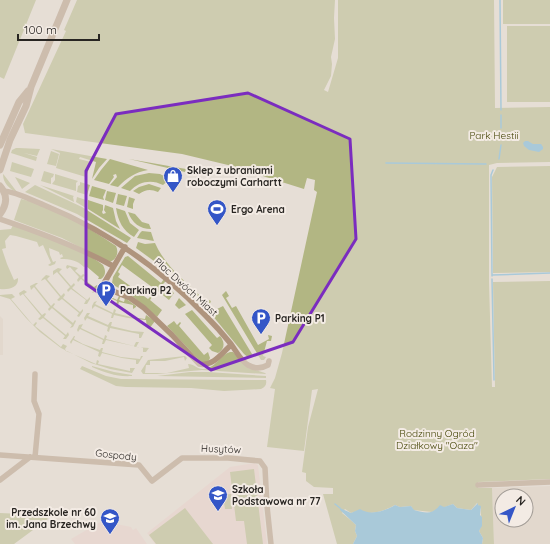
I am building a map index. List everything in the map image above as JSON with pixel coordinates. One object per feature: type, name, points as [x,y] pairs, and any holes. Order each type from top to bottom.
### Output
[{"type":"street","points":[[0,170],[10,140],[26,106],[31,87],[67,0]]},
{"type":"street","points":[[0,145],[19,102],[31,87]]},
{"type":"street","points":[[0,214],[6,203],[6,197],[2,188]]},
{"type":"street","name":"Plac Dwóch Miast","points":[[2,188],[61,212],[93,228],[125,247],[158,271],[182,292],[214,324],[244,362],[253,368],[262,368],[268,365],[269,361]]},
{"type":"street","points":[[0,218],[37,230],[63,241],[113,266]]},
{"type":"street","points":[[125,247],[103,285],[139,304],[164,327],[199,364],[204,365],[212,363],[231,345]]},
{"type":"street","points":[[0,480],[32,457],[39,414],[34,401],[35,374]]},
{"type":"street","name":"Gospody","points":[[0,455],[139,465],[152,480],[182,458]]},
{"type":"street","name":"Husytów","points":[[182,458],[228,458],[260,461],[265,468],[266,506],[271,544]]},
{"type":"street","points":[[478,485],[550,482]]},
{"type":"highlighted area","points":[[248,93],[350,139],[356,239],[293,342],[211,370],[86,284],[86,171],[116,114]]},
{"type":"shaded area","points":[[0,316],[3,319],[3,355],[0,355]]},
{"type":"shaded area","name":"Szkoła Podstawowa nr 77","points":[[254,463],[258,465],[267,544],[155,544],[147,533],[230,467]]},
{"type":"shaded area","points":[[550,486],[550,544],[494,544],[492,488]]},
{"type":"shaded area","name":"Przedszkole nr 60 im. Jana Brzechwy","points":[[102,521],[131,527],[133,530],[136,528],[147,544],[75,544],[71,539]]},
{"type":"green space","points":[[0,0],[36,0],[4,79],[0,77]]},
{"type":"green space","points":[[77,0],[335,0],[335,39],[331,57],[331,76],[324,90],[328,92],[338,58],[338,0],[494,0],[495,108],[550,107],[550,162],[497,163],[489,165],[489,282],[492,387],[495,387],[493,282],[550,281],[550,479],[478,482],[478,488],[492,488],[494,544],[482,544],[483,538],[479,531],[482,523],[481,509],[477,503],[471,510],[457,508],[453,504],[432,512],[413,510],[411,506],[400,507],[395,505],[373,513],[351,513],[345,509],[342,513],[356,525],[355,531],[357,536],[353,544],[337,544],[323,494],[333,494],[333,488],[314,487],[306,481],[306,473],[302,472],[308,427],[318,389],[312,390],[304,451],[267,447],[275,389],[270,388],[275,378],[282,353],[317,192],[314,190],[315,180],[307,178],[304,189],[228,165],[182,154],[25,133],[23,124],[66,31],[64,30]]},
{"type":"green space","points":[[503,0],[550,0],[550,24],[503,24]]},
{"type":"green space","points":[[507,26],[550,26],[550,102],[507,102]]},
{"type":"green space","points":[[16,148],[40,149],[37,156],[24,153],[37,157],[36,161],[11,153],[12,150]]},
{"type":"green space","points":[[51,149],[107,159],[92,179],[96,162],[80,157],[79,159],[91,162],[86,177],[56,168],[60,153]]},
{"type":"green space","points":[[51,151],[59,154],[56,166],[47,164]]},
{"type":"green space","points":[[110,159],[148,170],[139,172],[118,187],[110,185],[117,177],[116,174],[113,175],[114,177],[109,184],[94,180]]},
{"type":"green space","points":[[129,159],[186,169],[185,172]]},
{"type":"green space","points":[[12,162],[34,169],[31,177],[10,171]]},
{"type":"green space","points":[[550,166],[550,272],[493,273],[492,177],[497,167]]},
{"type":"green space","points":[[44,171],[54,174],[51,178],[51,184],[41,181]]},
{"type":"green space","points":[[149,173],[160,174],[170,179],[163,185],[154,182],[146,182],[137,185],[130,191],[121,188],[135,176]]},
{"type":"green space","points":[[3,174],[17,192],[7,185]]},
{"type":"green space","points":[[55,174],[78,181],[76,183],[76,191],[52,184],[55,180]]},
{"type":"green space","points":[[15,177],[30,183],[22,189]]},
{"type":"green space","points":[[80,182],[90,185],[87,195],[77,192]]},
{"type":"green space","points":[[149,184],[161,188],[158,192],[148,190],[139,194],[133,191],[139,187]]},
{"type":"green space","points":[[35,185],[82,207],[131,238],[127,243],[77,214],[25,192]]},
{"type":"green space","points":[[40,185],[74,196],[74,202]]},
{"type":"green space","points":[[92,186],[106,190],[103,197],[104,200],[89,196]]},
{"type":"green space","points":[[107,191],[116,193],[113,203],[105,200]]},
{"type":"green space","points":[[118,194],[127,196],[124,206],[116,204]]},
{"type":"green space","points":[[77,197],[86,200],[86,208],[76,202]]},
{"type":"green space","points":[[129,197],[135,199],[133,209],[127,207]]},
{"type":"green space","points":[[21,199],[58,212],[94,232],[116,246],[116,258],[109,262],[62,238],[14,220]]},
{"type":"green space","points":[[88,200],[103,205],[103,214],[106,213],[104,210],[105,205],[113,208],[116,221],[120,229],[88,209]]},
{"type":"green space","points":[[116,208],[125,211],[130,223],[139,230],[134,237],[127,232],[122,225]]},
{"type":"green space","points":[[128,212],[135,214],[142,222],[149,224],[151,229],[143,228],[137,225]]},
{"type":"green space","points":[[13,225],[60,242],[93,258],[103,265],[105,271],[104,276],[101,279],[98,279],[99,277],[86,266],[84,267],[73,260],[61,259],[60,258],[63,257],[62,254],[60,255],[59,252],[49,248],[53,262],[56,261],[55,264],[50,266],[48,265],[51,263],[43,245],[39,247],[37,242],[10,235],[5,241],[6,248],[2,249],[14,280],[18,278],[18,281],[12,288],[0,289],[0,230],[11,229]]},
{"type":"green space","points":[[142,231],[151,232],[154,241],[137,238]]},
{"type":"green space","points":[[138,242],[145,244],[155,243],[171,268],[206,302],[210,300],[211,302],[206,306],[191,288],[136,248]]},
{"type":"green space","points":[[128,256],[161,283],[164,279],[166,281],[163,284],[174,293],[169,300],[154,288],[152,291],[150,290],[152,287],[122,265],[118,272],[120,274],[118,277],[148,299],[151,296],[152,297],[150,300],[162,310],[157,317],[131,295],[122,291],[123,290],[112,283],[113,277],[125,257]]},
{"type":"green space","points":[[67,265],[78,268],[75,271],[81,276],[83,274],[85,275],[82,278],[94,287],[97,285],[98,287],[95,292],[92,293],[94,290],[81,279],[78,282],[77,280],[79,277],[70,267],[67,269]]},
{"type":"green space","points":[[58,268],[62,269],[59,272],[71,286],[74,283],[75,285],[72,288],[87,300],[90,297],[87,304],[84,304],[86,300],[71,289],[68,292],[67,290],[70,287],[57,272],[53,275],[53,271]]},
{"type":"green space","points":[[46,275],[50,276],[47,279],[61,296],[64,293],[65,295],[63,298],[80,312],[83,309],[79,317],[77,316],[79,313],[62,299],[59,301],[57,300],[60,297],[45,279],[41,281]]},
{"type":"green space","points":[[38,283],[35,286],[51,306],[54,303],[55,304],[53,307],[73,323],[75,320],[76,321],[73,327],[70,328],[72,325],[52,308],[49,311],[48,309],[50,307],[34,287],[31,290],[30,286]]},
{"type":"green space","points":[[104,289],[103,293],[117,300],[119,296],[121,296],[119,300],[124,302],[125,298],[136,307],[133,309],[133,305],[119,302],[118,305],[116,305],[117,301],[101,294],[99,298],[98,296],[101,290]]},
{"type":"green space","points":[[24,290],[27,292],[24,294],[42,315],[45,313],[46,314],[44,317],[66,335],[68,332],[69,335],[66,339],[63,339],[65,336],[43,318],[40,320],[38,319],[41,316],[23,294],[20,296],[19,293]]},
{"type":"green space","points":[[226,291],[229,296],[226,298],[232,308],[236,306],[258,345],[269,339],[268,335],[272,336],[271,341],[267,341],[263,356],[266,357],[264,360],[261,360],[222,295]]},
{"type":"green space","points":[[12,294],[15,297],[11,299],[33,325],[10,299],[0,296]]},
{"type":"green space","points":[[179,298],[186,305],[179,309],[175,305]]},
{"type":"green space","points":[[97,301],[95,304],[113,313],[114,309],[116,310],[115,313],[145,319],[146,315],[155,321],[149,329],[147,328],[146,320],[114,315],[113,318],[111,318],[112,314],[95,306],[92,309],[94,302]]},
{"type":"green space","points":[[223,306],[252,354],[251,357],[249,358],[244,354],[212,315],[211,312]]},
{"type":"green space","points":[[192,310],[217,338],[220,336],[222,338],[223,347],[218,353],[209,348],[212,345],[185,314]]},
{"type":"green space","points":[[87,313],[90,313],[88,316],[108,325],[112,322],[111,326],[144,332],[141,338],[139,338],[139,334],[110,328],[109,332],[107,331],[108,327],[87,318],[85,321],[84,318]]},
{"type":"green space","points":[[174,321],[177,325],[180,322],[181,323],[179,326],[204,355],[208,352],[210,358],[208,362],[202,362],[199,360],[167,326]]},
{"type":"green space","points":[[36,322],[37,323],[35,326],[61,347],[63,344],[67,346],[65,349],[66,350],[61,348],[33,325]]},
{"type":"green space","points":[[83,324],[81,328],[104,339],[105,335],[107,336],[106,339],[134,346],[136,342],[139,342],[136,347],[106,340],[104,344],[102,344],[103,340],[80,329],[78,332],[77,330],[79,325]]},
{"type":"green space","points":[[74,336],[74,339],[83,344],[100,350],[103,348],[102,352],[121,357],[140,359],[141,356],[143,356],[138,364],[136,364],[136,360],[122,358],[102,353],[100,357],[98,356],[99,352],[73,340],[71,344],[70,342]]},
{"type":"green space","points":[[140,347],[149,348],[146,352],[143,352],[143,348]]},
{"type":"green space","points":[[230,352],[233,352],[249,368],[266,374],[202,370],[157,374],[143,374],[141,371],[148,360],[185,356],[187,358],[185,361],[184,357],[165,361],[150,361],[150,365],[146,365],[145,373],[167,373],[189,368],[188,364],[203,369],[211,367]]},
{"type":"green space","points":[[74,354],[96,364],[97,360],[99,361],[98,364],[130,371],[130,368],[135,368],[132,373],[110,369],[91,363]]},
{"type":"green space","points":[[82,366],[106,376],[121,379],[266,380],[266,383],[265,387],[261,389],[224,391],[191,388],[126,387],[116,386],[80,369]]},
{"type":"green space","points":[[92,366],[132,375],[132,376],[112,374]]},
{"type":"green space","points":[[190,372],[266,376],[266,378],[157,376]]},
{"type":"green space","points":[[254,469],[263,544],[247,544],[244,521],[236,521],[230,472]]},
{"type":"green space","points":[[231,494],[232,509],[225,509],[224,503],[221,503],[221,495]]},
{"type":"green space","points":[[185,508],[213,544],[156,544],[149,535]]},
{"type":"green space","points":[[0,513],[44,515],[48,519],[14,544],[0,544]]},
{"type":"water","points":[[525,141],[533,144],[541,144],[543,149],[539,152],[529,150],[524,146],[523,143]]},
{"type":"water","points":[[478,503],[478,505],[481,506],[480,515],[482,517],[482,526],[479,531],[483,538],[482,544],[353,544],[357,536],[355,531],[356,525],[340,510],[340,508],[351,513],[360,509],[368,512],[378,512],[395,505],[400,507],[411,506],[414,510],[431,512],[440,505],[444,507],[453,504],[457,508],[471,510]]},
{"type":"waterway","points":[[500,0],[501,110]]},
{"type":"waterway","points":[[501,115],[501,128]]},
{"type":"waterway","points":[[499,159],[501,145]]},
{"type":"waterway","points":[[386,163],[486,164]]},
{"type":"waterway","points":[[492,276],[491,175],[493,170]]},
{"type":"waterway","points":[[492,275],[550,273]]},
{"type":"waterway","points":[[492,279],[494,380]]},
{"type":"waterway","points":[[335,504],[340,508]]},
{"type":"place","name":"Sklep z ubraniami roboczymi Carhartt","points":[[173,193]]},
{"type":"place","name":"Ergo Arena","points":[[217,226]]},
{"type":"place","name":"Parking P2","points":[[106,307]]},
{"type":"place","name":"Parking P1","points":[[261,335]]},
{"type":"place","name":"Szkoła Podstawowa nr 77","points":[[218,512]]},
{"type":"place","name":"Przedszkole nr 60 im. Jana Brzechwy","points":[[110,535]]},
{"type":"park label","name":"Park Hestii","points":[[494,135]]},
{"type":"park label","name":"Rodzinny Ogród Działkowy \"Oaza\"","points":[[437,438]]}]
